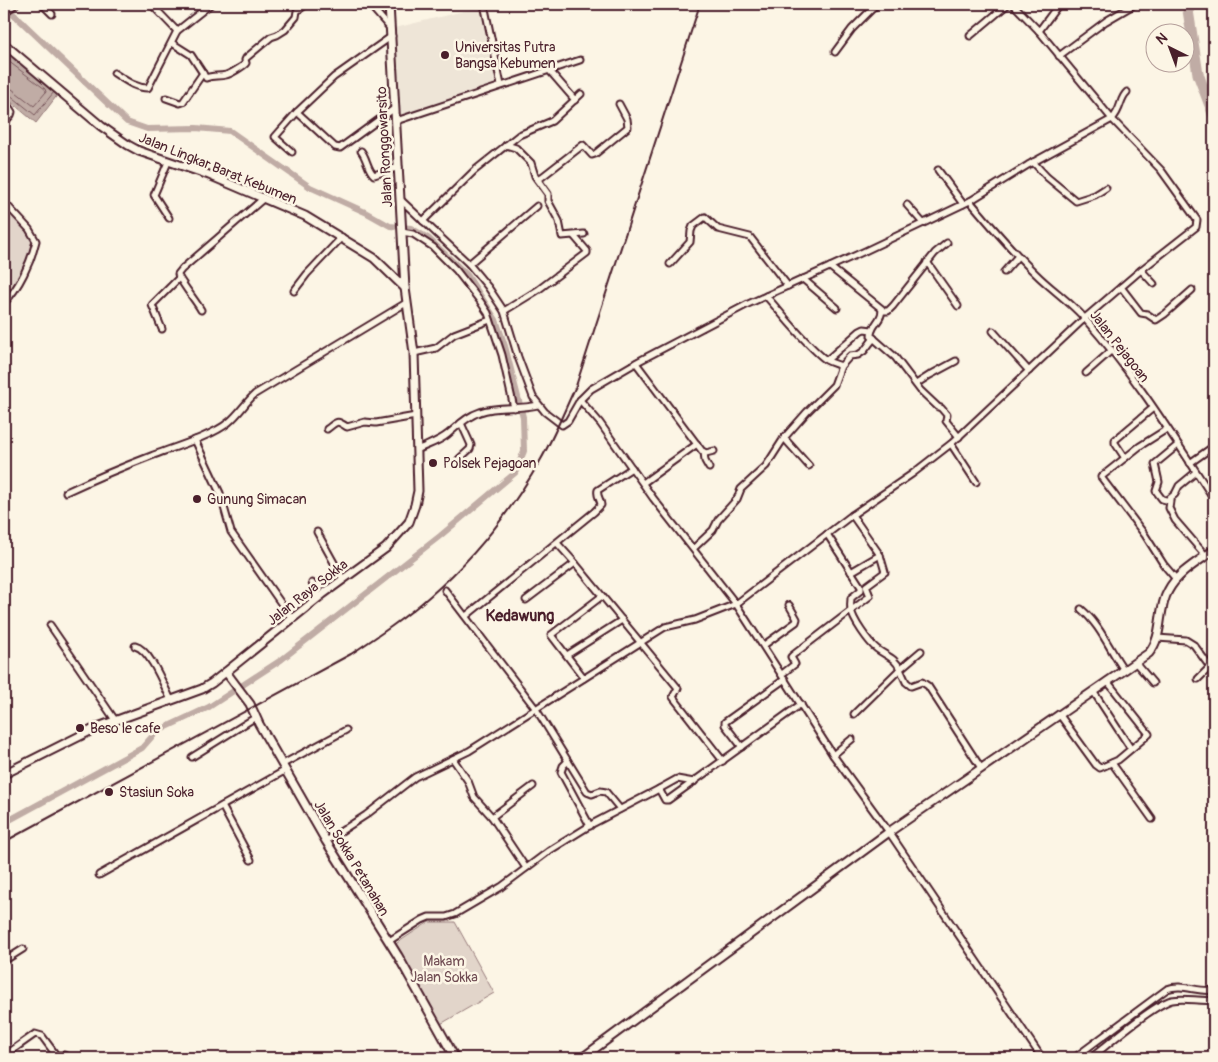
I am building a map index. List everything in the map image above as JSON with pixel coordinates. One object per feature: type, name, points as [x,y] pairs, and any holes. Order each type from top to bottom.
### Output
[{"type":"main road","name":"Jalan Ronggowarsito","points":[[389,4],[405,288]]},
{"type":"main road","name":"Jalan Lingkar Barat Kebumen","points":[[4,44],[67,98],[112,134],[139,152],[210,174],[306,216],[374,258],[405,288]]},
{"type":"main road","points":[[392,276],[405,274]]},
{"type":"main road","name":"Jalan Raya Sokka","points":[[4,774],[115,720],[202,689],[318,598],[386,548],[409,522],[418,491],[414,353],[405,288]]},
{"type":"main road","points":[[582,1058],[889,832],[1149,653],[1154,647],[1157,638],[1166,594],[1176,579],[1214,550]]},
{"type":"main road","name":"Jalan Sokka Petanahan","points":[[226,672],[250,704],[326,841],[389,942],[455,1058]]},
{"type":"street","points":[[42,4],[52,14]]},
{"type":"street","points":[[150,4],[177,32]]},
{"type":"street","points":[[114,73],[133,85],[148,88],[177,32],[211,4]]},
{"type":"street","points":[[294,4],[298,10]]},
{"type":"street","points":[[172,43],[191,55],[207,78],[213,75],[227,75],[242,67],[246,63],[246,58],[271,38],[285,30],[296,17],[298,10],[307,4]]},
{"type":"street","points":[[292,152],[276,137],[297,112],[334,77],[392,32],[369,4]]},
{"type":"street","points":[[484,4],[501,85]]},
{"type":"street","points":[[835,52],[852,29],[877,4]]},
{"type":"street","points":[[970,36],[1008,4]]},
{"type":"street","points":[[326,841],[366,815],[415,777],[469,751],[669,624],[695,620],[736,604],[852,514],[912,474],[951,444],[1085,318],[1141,270],[1193,230],[1197,225],[1197,220],[1161,170],[1112,119],[1039,31],[1013,4]]},
{"type":"street","points":[[1039,31],[1059,4]]},
{"type":"street","points":[[1059,56],[1106,22],[1135,4]]},
{"type":"street","points":[[4,13],[14,5]]},
{"type":"street","points":[[396,121],[580,60]]},
{"type":"street","points":[[548,70],[575,100]]},
{"type":"street","points":[[166,98],[180,103],[184,101],[203,73]]},
{"type":"street","points":[[401,200],[469,264],[488,287],[504,311],[533,397],[545,412],[562,425],[568,421],[580,400],[593,388],[636,363],[766,296],[970,201],[1033,162],[1112,119],[1118,112],[1123,96],[1127,92]]},
{"type":"street","points":[[423,221],[468,176],[506,145],[522,133],[552,121],[581,94]]},
{"type":"street","points":[[4,100],[12,112],[4,123]]},
{"type":"street","points":[[538,180],[583,145],[592,155],[628,127],[627,119],[618,104]]},
{"type":"street","points":[[297,112],[336,147],[340,148],[395,108]]},
{"type":"street","points":[[506,145],[516,148],[531,163],[534,173],[548,194],[548,201],[559,221],[562,236],[584,234]]},
{"type":"street","points":[[361,151],[374,175],[399,167]]},
{"type":"street","points":[[168,162],[154,196],[169,218]]},
{"type":"street","points":[[1033,162],[1047,178],[1076,201],[1095,195],[1106,188]]},
{"type":"street","points":[[938,170],[963,204]]},
{"type":"street","points":[[162,329],[152,305],[178,279],[178,274],[182,268],[264,198]]},
{"type":"street","name":"Jalan Pejagoan","points":[[970,201],[1018,256],[1085,318],[1112,350],[1214,499]]},
{"type":"street","points":[[4,202],[29,229],[36,240],[26,269],[17,286],[4,303]]},
{"type":"street","points":[[907,205],[923,223]]},
{"type":"street","points":[[469,264],[537,206]]},
{"type":"street","points":[[670,264],[690,242],[693,226],[705,217],[718,229],[750,237],[788,286]]},
{"type":"street","points":[[402,231],[410,232],[420,237],[433,247],[456,270],[488,313],[502,355],[516,408]]},
{"type":"street","points":[[504,311],[538,290],[587,252],[574,236]]},
{"type":"street","points":[[294,291],[307,274],[342,237]]},
{"type":"street","points":[[882,311],[888,311],[935,253],[948,244]]},
{"type":"street","points":[[1004,272],[1018,256]]},
{"type":"street","points":[[927,262],[958,306]]},
{"type":"street","points":[[830,267],[882,311]]},
{"type":"street","points":[[1141,270],[1154,284]]},
{"type":"street","points":[[178,279],[195,299],[200,310]]},
{"type":"street","points":[[803,279],[837,308]]},
{"type":"street","points":[[1121,287],[1141,313],[1156,320],[1192,290]]},
{"type":"street","points":[[766,296],[827,360],[841,366]]},
{"type":"street","points":[[66,492],[143,459],[195,440],[229,423],[244,404],[255,394],[406,302]]},
{"type":"street","points":[[882,311],[870,333],[895,357],[927,397],[946,414],[946,421],[959,437]]},
{"type":"street","points":[[414,353],[436,348],[454,334],[490,320]]},
{"type":"street","points":[[827,360],[864,328],[872,330]]},
{"type":"street","points":[[993,331],[1029,371]]},
{"type":"street","points":[[694,548],[713,530],[718,520],[737,499],[740,491],[768,464],[784,438],[834,384],[841,366],[850,356],[858,355],[864,351],[874,338]]},
{"type":"street","points":[[1086,373],[1112,350]]},
{"type":"street","points":[[916,384],[956,361]]},
{"type":"street","points":[[636,363],[704,452],[705,461],[709,468]]},
{"type":"street","points":[[580,400],[600,423],[643,483],[736,604],[833,754],[889,832],[1042,1058]]},
{"type":"street","points":[[417,450],[448,435],[461,423],[479,412],[538,405]]},
{"type":"street","points":[[1125,458],[1115,440],[1153,408]]},
{"type":"street","points":[[327,429],[337,422],[347,427],[365,422],[376,423],[416,416]]},
{"type":"street","points":[[459,460],[470,449],[471,445],[461,423]]},
{"type":"street","points":[[1167,428],[1101,476],[1101,479],[1145,535],[1164,565],[1176,579]]},
{"type":"street","points":[[784,438],[809,466]]},
{"type":"street","points":[[195,440],[220,494],[231,532],[292,619]]},
{"type":"street","points":[[643,483],[697,444]]},
{"type":"street","points":[[951,444],[976,482]]},
{"type":"street","points":[[1168,500],[1162,498],[1156,491],[1159,482],[1156,464],[1178,445]]},
{"type":"street","points":[[1190,463],[1214,446]]},
{"type":"street","points":[[704,452],[714,451]]},
{"type":"street","points":[[466,616],[601,505],[601,500],[597,495],[598,490],[632,468]]},
{"type":"street","points":[[1168,500],[1175,494],[1179,486],[1196,472]]},
{"type":"street","points":[[1168,500],[1170,503],[1169,508],[1175,520],[1206,556]]},
{"type":"street","points":[[742,747],[725,725],[725,722],[783,677],[795,664],[791,657],[793,655],[870,596],[867,584],[885,572],[880,555],[852,514]]},
{"type":"street","points":[[317,532],[344,579]]},
{"type":"street","points":[[827,534],[861,588],[851,598],[851,612],[868,640],[881,652],[893,658],[908,685],[911,686],[922,682],[928,686],[981,768]]},
{"type":"street","points":[[557,543],[678,688],[673,696],[723,761]]},
{"type":"street","points":[[851,572],[880,555]]},
{"type":"street","points":[[526,600],[575,563]]},
{"type":"street","points":[[312,583],[318,598]]},
{"type":"street","points":[[446,590],[536,709],[587,792],[592,794],[600,791],[606,792],[620,809]]},
{"type":"street","points":[[584,678],[550,635],[602,596]]},
{"type":"street","points":[[764,645],[796,622],[789,606]]},
{"type":"street","points":[[1081,609],[1097,624],[1110,650],[1124,670]]},
{"type":"street","points":[[567,655],[622,620]]},
{"type":"street","points":[[50,625],[115,720]]},
{"type":"street","points":[[1157,638],[1186,640],[1194,645],[1210,666],[1198,679]]},
{"type":"street","points":[[135,646],[144,651],[149,657],[172,700]]},
{"type":"street","points":[[854,714],[921,651]]},
{"type":"street","points":[[1135,662],[1153,683]]},
{"type":"street","points":[[1059,714],[1096,765],[1100,768],[1112,763],[1149,734],[1107,682]]},
{"type":"street","points":[[1093,691],[1131,748]]},
{"type":"street","points":[[659,789],[665,800],[668,800],[801,704]]},
{"type":"street","points":[[192,757],[256,717]]},
{"type":"street","points":[[99,875],[222,806],[346,730]]},
{"type":"street","points":[[833,754],[852,739]]},
{"type":"street","points":[[453,759],[468,781],[474,797],[492,817],[526,868]]},
{"type":"street","points":[[568,761],[563,766],[561,772],[590,826]]},
{"type":"street","points":[[1112,763],[1152,819]]},
{"type":"street","points":[[389,942],[426,918],[446,917],[455,914],[501,887],[549,851],[590,826],[677,779],[694,782]]},
{"type":"street","points":[[492,817],[534,786]]},
{"type":"street","points":[[222,806],[251,860]]},
{"type":"street","points":[[4,961],[23,949]]},
{"type":"street","points":[[1074,1058],[1162,993],[1173,987],[1206,991],[1214,990]]},
{"type":"street","points":[[1182,998],[1184,988]]},
{"type":"street","points":[[1090,1058],[1153,1010],[1170,1000],[1182,998],[1214,1000]]},
{"type":"street","points":[[4,1056],[35,1034],[42,1036],[56,1055],[64,1055],[70,1058]]},
{"type":"shaded area","name":"Universitas Putra Bangsa Kebumen","points":[[484,6],[504,82],[399,118],[391,29]]},
{"type":"green space","points":[[4,200],[39,239],[21,287],[4,303]]},
{"type":"green space","name":"Makam Jalan Sokka","points":[[429,922],[455,922],[494,993],[439,1025],[394,945]]},
{"type":"water","points":[[4,43],[62,89],[36,123],[4,96]]},
{"type":"waterway","points":[[1187,4],[1198,74],[1214,116]]},
{"type":"waterway","points":[[4,5],[127,122],[147,129],[196,128],[230,131],[310,187],[365,212],[390,226],[411,228],[428,238],[467,275],[496,320],[505,346],[523,417],[524,451],[515,473],[440,536],[281,660],[209,707],[156,732],[142,748],[4,823]]},
{"type":"railway","points":[[4,842],[351,654],[381,634],[430,596],[462,566],[491,533],[517,498],[540,461],[576,386],[700,4]]},
{"type":"place","name":"Universitas Putra Bangsa Kebumen","points":[[445,55]]},
{"type":"place","name":"Polsek Pejagoan","points":[[433,463]]},
{"type":"place","name":"Gunung Simacan","points":[[197,499]]},
{"type":"place","name":"Beso le cafe","points":[[80,728]]},
{"type":"place","name":"Stasiun Soka","points":[[109,792]]},
{"type":"district","name":"Kedawung","points":[[520,615]]}]
